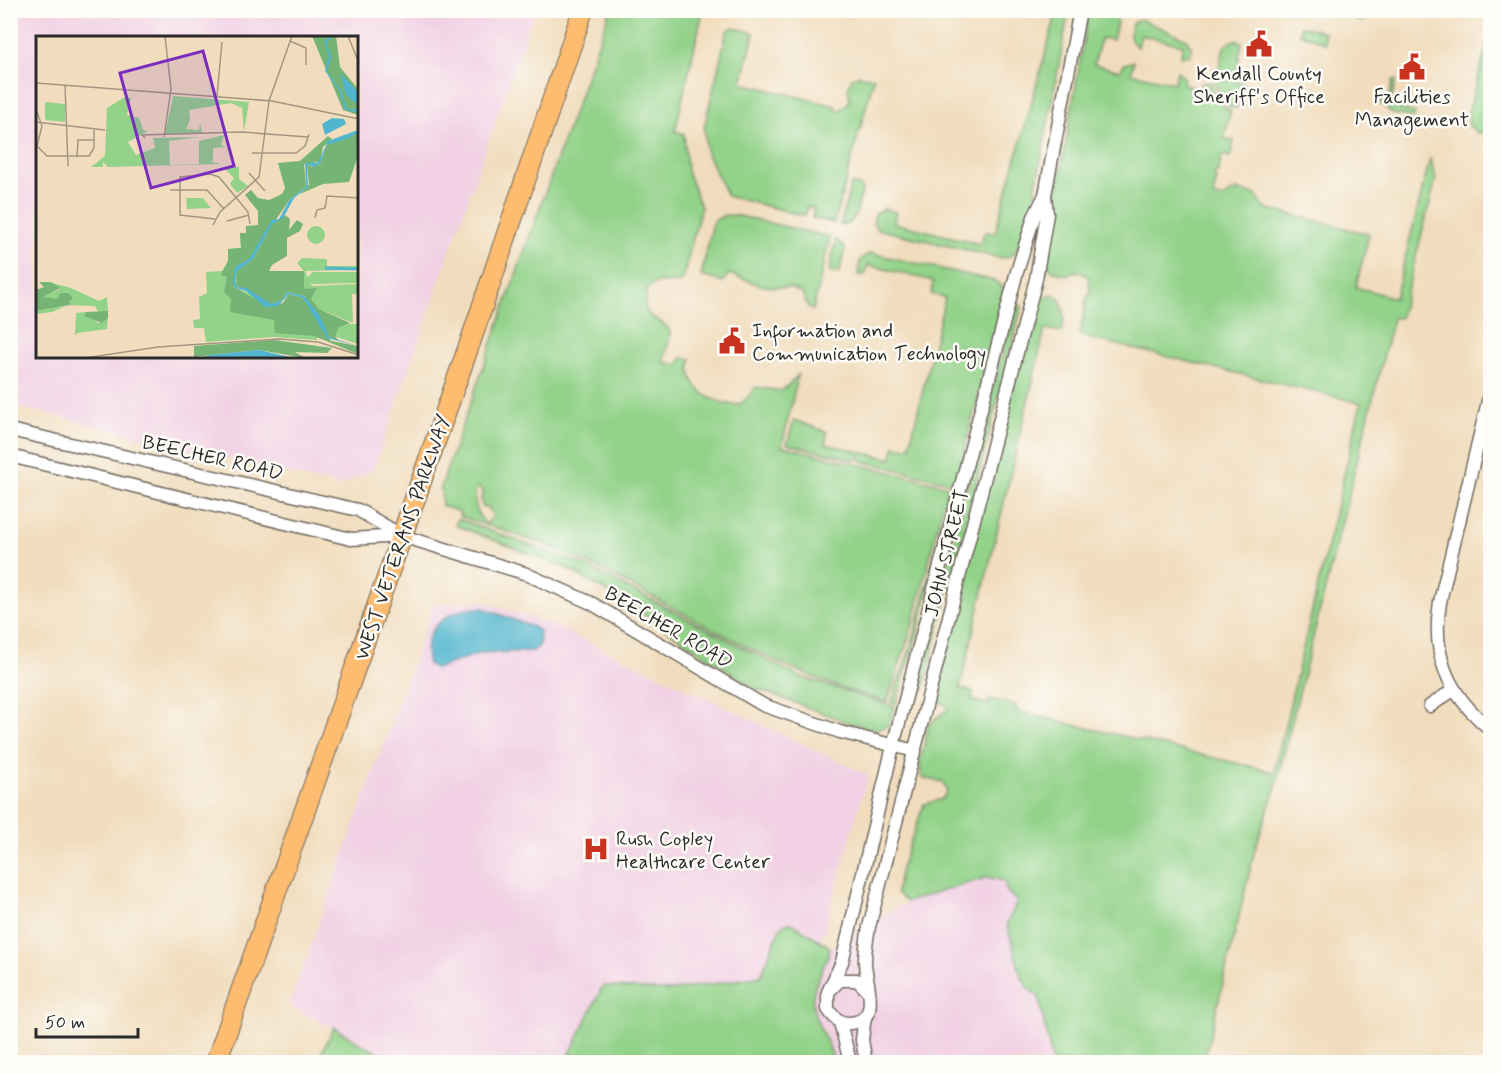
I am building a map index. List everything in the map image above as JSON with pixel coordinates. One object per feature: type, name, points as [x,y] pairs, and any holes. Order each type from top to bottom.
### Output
[{"type":"main road","name":"WEST VETERANS PARKWAY","points":[[216,1062],[475,331],[583,10]]},
{"type":"street","name":"JOHN STREET","points":[[828,992],[842,962],[892,746],[1016,275],[1034,217],[1045,195],[1080,10]]},
{"type":"street","name":"JOHN STREET","points":[[869,992],[864,961],[871,919],[1036,279],[1047,214],[1045,195]]},
{"type":"street","points":[[1491,393],[1439,607],[1439,651],[1453,690],[1471,713],[1491,729]]},
{"type":"street","name":"BEECHER ROAD","points":[[10,430],[358,510],[402,536],[524,573],[591,603],[763,705],[840,732],[915,751]]},
{"type":"street","name":"BEECHER ROAD","points":[[10,456],[351,539],[402,536]]},
{"type":"street","points":[[1430,706],[1453,690]]},
{"type":"street","points":[[853,915],[871,919]]},
{"type":"street","points":[[840,1022],[858,1022],[870,1009],[869,992],[862,982],[852,978],[840,980],[828,992],[828,1009],[840,1022],[850,1062]]},
{"type":"street","points":[[865,1016],[862,1040],[866,1062]]},
{"type":"shaded area","points":[[10,11],[534,11],[374,469],[340,486],[11,405]]},
{"type":"shaded area","name":"Rush Copley Healthcare Center","points":[[483,601],[557,627],[868,775],[821,941],[792,923],[780,928],[761,976],[669,991],[604,986],[566,1062],[400,1062],[289,1006],[434,604]]},
{"type":"shaded area","points":[[988,877],[1004,881],[1007,891],[1017,902],[1014,913],[1028,988],[1039,997],[1052,1062],[834,1062],[825,1033],[815,1017],[813,997],[830,947],[907,902]]},
{"type":"green space","points":[[610,10],[703,11],[675,131],[684,134],[687,171],[701,207],[682,282],[656,283],[647,289],[645,306],[649,315],[669,329],[670,337],[664,362],[678,365],[682,358],[691,359],[691,375],[698,388],[717,401],[732,405],[742,403],[756,387],[782,391],[798,375],[782,446],[948,486],[912,627],[887,702],[846,690],[806,674],[730,638],[579,559],[535,541],[459,516],[460,512],[442,506],[441,487]],"holes":[[[477,487],[484,492],[481,497],[482,506],[489,508],[493,516],[487,524],[478,512],[475,502]]]},
{"type":"green space","points":[[1057,11],[1069,11],[1034,197],[1016,252],[1008,257],[1000,258],[877,229],[873,223],[875,214],[884,209],[896,212],[894,223],[980,244],[985,232],[995,233]]},
{"type":"green space","points":[[1092,11],[1113,12],[1117,22],[1113,40],[1101,38],[1094,64],[1120,71],[1124,64],[1134,61],[1131,73],[1174,83],[1177,71],[1183,76],[1184,85],[1198,89],[1203,83],[1212,83],[1212,87],[1226,109],[1231,110],[1224,139],[1234,141],[1230,157],[1222,155],[1218,173],[1215,173],[1214,178],[1217,179],[1213,196],[1222,198],[1236,190],[1256,195],[1264,208],[1369,234],[1356,287],[1395,298],[1430,159],[1436,179],[1400,318],[1393,318],[1275,789],[1255,849],[1204,1062],[1052,1062],[1039,997],[1028,988],[1021,976],[1007,924],[1017,902],[1007,891],[1004,881],[988,877],[907,902],[896,893],[901,868],[924,804],[942,799],[947,791],[943,782],[922,778],[920,762],[929,724],[949,708],[936,699],[945,654],[1033,309],[1039,299],[1054,296],[1059,299],[1064,318],[1062,332],[1045,329],[960,688],[973,692],[972,700],[988,704],[990,699],[1016,705],[1016,711],[1274,772],[1361,403],[1080,336],[1086,299],[1090,293],[1089,278],[1081,272],[1073,271],[1068,275],[1056,272],[1048,265],[1046,256],[1087,20]]},
{"type":"green space","points":[[1350,11],[1378,11],[1371,18],[1359,21],[1351,16]]},
{"type":"green space","points":[[1140,19],[1187,39],[1192,50],[1190,55],[1180,57],[1183,45],[1141,35],[1138,47],[1132,42],[1130,34],[1132,23]]},
{"type":"green space","points":[[1301,26],[1324,32],[1325,43],[1299,33]]},
{"type":"green space","points":[[733,27],[754,33],[742,83],[835,106],[837,111],[850,101],[848,88],[852,78],[859,75],[874,78],[834,223],[812,218],[814,208],[807,207],[805,216],[727,196],[706,152],[704,128],[727,31]]},
{"type":"green space","points":[[1490,36],[1490,126],[1479,134],[1468,125],[1469,109]]},
{"type":"green space","points":[[1234,40],[1242,42],[1235,81],[1243,83],[1237,108],[1228,106],[1215,85],[1224,47]]},
{"type":"green space","points":[[1393,80],[1396,80],[1390,106],[1415,113],[1414,118],[1393,114],[1379,102],[1389,97]]},
{"type":"green space","points":[[851,184],[861,187],[862,191],[856,214],[850,223],[840,225]]},
{"type":"green space","points":[[725,215],[740,216],[830,237],[813,310],[808,307],[802,293],[790,288],[763,286],[729,274],[723,282],[701,276],[712,226],[715,220]]},
{"type":"green space","points":[[836,239],[845,248],[839,273],[829,271]]},
{"type":"green space","points":[[870,253],[995,281],[1003,288],[1004,295],[918,632],[896,704],[891,703],[913,640],[953,483],[861,461],[860,456],[855,460],[787,444],[794,420],[827,432],[826,444],[891,459],[895,446],[909,448],[945,298],[931,294],[933,281],[868,265],[865,275],[858,275],[860,260]]},
{"type":"green space","points":[[1015,304],[1022,306],[941,619],[934,617]]},
{"type":"green space","points":[[458,519],[582,564],[798,676],[895,707],[889,725],[876,730],[850,723],[754,688],[625,602],[568,569],[455,525]]},
{"type":"green space","points":[[933,622],[940,624],[923,691],[919,693],[916,690]]},
{"type":"green space","points":[[786,923],[792,923],[830,947],[814,989],[813,1005],[814,1013],[834,1062],[566,1062],[603,986],[669,991],[761,976],[780,928]]},
{"type":"green space","points":[[334,1027],[362,1045],[400,1062],[317,1062]]},
{"type":"water","points":[[483,608],[533,627],[540,632],[539,646],[533,651],[480,653],[436,669],[428,664],[426,651],[428,640],[440,622],[459,611]]},
{"type":"place","name":"Kendall County Sheriff's Office","points":[[1259,44]]},
{"type":"place","name":"Facilities Management","points":[[1412,67]]},
{"type":"place","name":"Information and Communication Technology","points":[[732,341]]},
{"type":"place","name":"Rush Copley Healthcare Center","points":[[596,849]]}]
